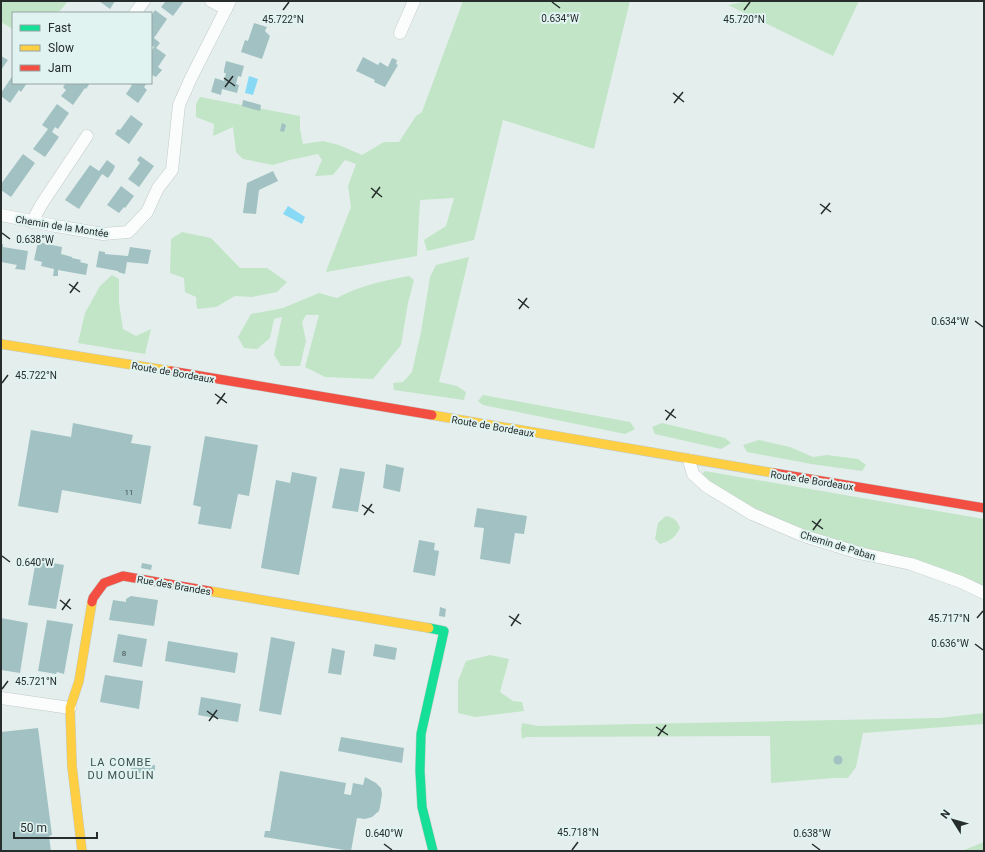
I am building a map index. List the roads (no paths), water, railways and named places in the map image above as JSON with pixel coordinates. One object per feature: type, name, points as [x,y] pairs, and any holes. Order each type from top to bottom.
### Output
[{"type":"main road","name":"Route de Bordeaux","points":[[1,344],[145,367],[689,460],[984,508]]},
{"type":"main road","name":"Rue des Brandes","points":[[70,708],[79,681],[93,598],[104,583],[123,576],[444,631],[421,734],[420,771],[422,807],[433,851]]},
{"type":"main road","points":[[70,708],[72,766],[82,851]]},
{"type":"street","points":[[136,12],[144,1]]},
{"type":"street","points":[[211,1],[228,5]]},
{"type":"street","points":[[400,33],[414,1]]},
{"type":"street","name":"Chemin de la Montée","points":[[1,215],[32,222],[103,234],[128,232],[147,212],[158,188],[172,170],[179,105],[228,5]]},
{"type":"street","points":[[32,222],[41,205],[87,136]]},
{"type":"street","name":"Chemin de Paban","points":[[689,460],[693,474],[706,486],[752,514],[811,538],[859,553],[910,564],[961,582],[984,593]]},
{"type":"street","points":[[1,698],[70,708]]},
{"type":"water","points":[[249,76],[258,79],[253,95],[245,93]]},
{"type":"water","points":[[288,206],[305,217],[302,224],[283,214]]},
{"type":"district","name":"LA COMBE DU MOULIN","points":[[121,768]]}]
